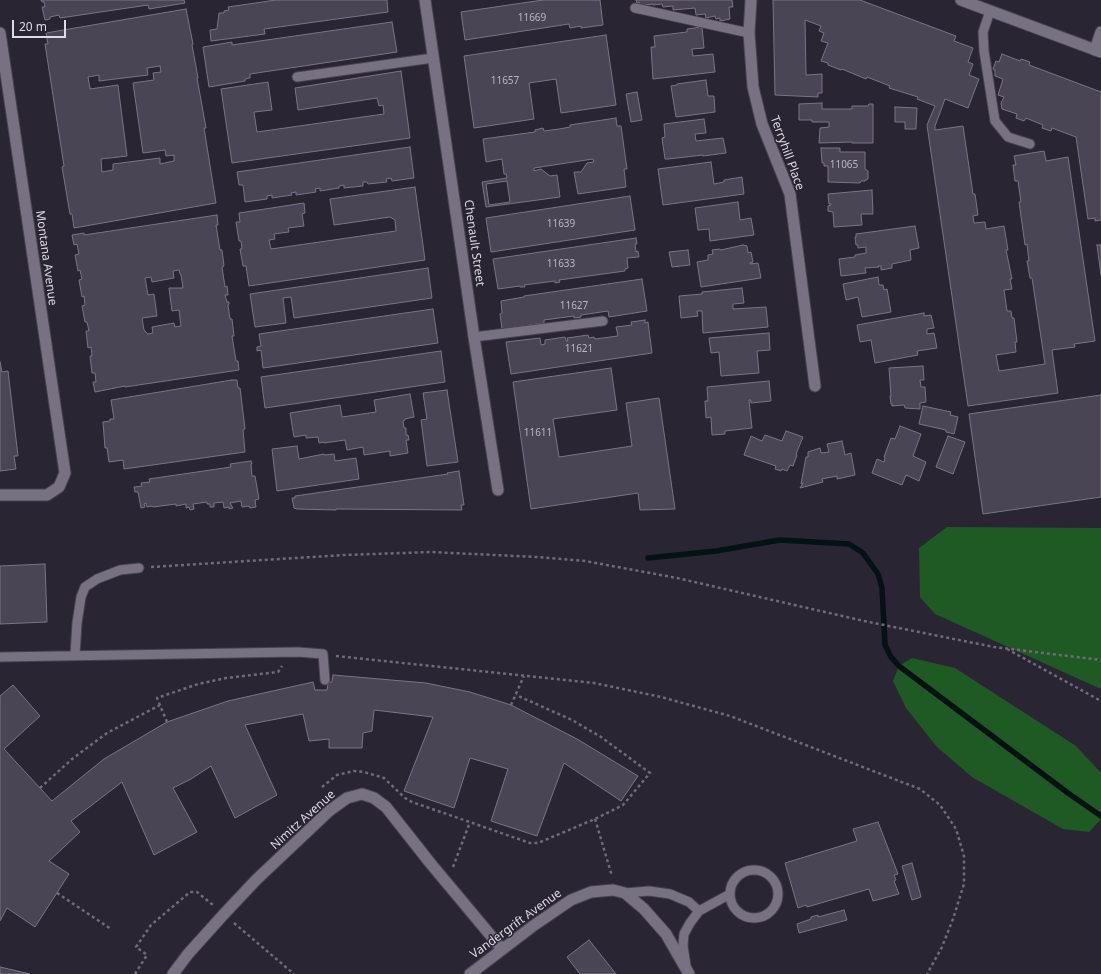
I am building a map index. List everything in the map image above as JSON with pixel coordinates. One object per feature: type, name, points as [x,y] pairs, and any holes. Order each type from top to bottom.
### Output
[{"type":"street","name":"Chenault Street","points":[[425,0],[498,490]]},
{"type":"street","name":"Terryhill Place","points":[[751,0],[749,33],[753,87],[762,124],[790,194],[815,386]]},
{"type":"street","points":[[961,0],[1098,51],[1101,32]]},
{"type":"street","name":"Montana Avenue","points":[[0,33],[65,473],[59,487],[47,495],[0,495]]},
{"type":"street","name":"Nimitz Avenue","points":[[173,974],[213,925],[256,880],[329,812],[347,798],[362,794],[374,798],[386,807],[430,864],[502,949]]},
{"type":"street","name":"Vandergrift Avenue","points":[[470,974],[533,926],[571,900],[591,892],[613,890],[626,893]]},
{"type":"street","points":[[626,893],[644,909],[666,934],[686,973]]},
{"type":"lane","points":[[635,8],[749,33]]},
{"type":"lane","points":[[990,11],[983,32],[984,51],[995,121],[1008,137],[1030,144]]},
{"type":"lane","points":[[297,77],[433,58]]},
{"type":"lane","points":[[474,337],[603,321]]},
{"type":"lane","points":[[75,655],[77,623],[81,597],[86,587],[96,579],[120,570],[139,568]]},
{"type":"lane","points":[[0,657],[298,652],[323,654],[325,680]]},
{"type":"lane","points":[[748,870],[756,870],[764,872],[775,883],[777,899],[774,907],[768,912],[762,916],[754,917],[740,913],[731,901],[730,894],[731,886],[735,879],[748,870]]},
{"type":"lane","points":[[626,893],[649,891],[670,894],[689,902],[699,911]]},
{"type":"lane","points":[[686,973],[683,946],[684,934],[690,923],[699,911],[730,894]]},
{"type":"path","points":[[139,568],[344,555],[431,552],[585,561],[677,578],[864,621],[1005,648],[1101,660]]},
{"type":"path","points":[[1005,648],[1101,701]]},
{"type":"path","points":[[323,654],[594,683],[661,697],[730,716],[920,789],[940,806],[956,829],[964,856],[964,884],[955,912],[942,947],[926,974]]},
{"type":"path","points":[[167,722],[157,698],[198,684],[226,678],[278,672],[286,660]]},
{"type":"path","points":[[511,705],[524,676]]},
{"type":"path","points":[[322,787],[336,775],[354,771],[364,772],[384,778],[405,798],[412,802],[530,843],[538,843],[595,819],[623,805],[650,773],[601,737],[572,720],[516,695]]},
{"type":"path","points":[[40,788],[72,759],[107,733],[160,705]]},
{"type":"path","points":[[595,819],[610,870]]},
{"type":"path","points":[[452,869],[470,822]]},
{"type":"path","points":[[136,947],[152,925],[190,892],[197,892],[213,905]]},
{"type":"path","points":[[57,893],[111,929]]},
{"type":"path","points":[[231,920],[294,974]]},
{"type":"path","points":[[132,944],[147,955],[135,974]]},
{"type":"green space","points":[[947,527],[1101,528],[1101,689],[935,614],[920,597],[919,548]]},
{"type":"green space","points":[[912,658],[955,668],[1076,746],[1101,773],[1101,819],[1089,832],[1063,829],[972,777],[937,747],[906,708],[893,681],[899,666]]},
{"type":"building","points":[[41,0],[184,0],[185,3],[149,9],[148,5],[60,18],[59,15],[45,20],[42,7],[45,7],[44,2]]},
{"type":"building","points":[[276,0],[387,0],[388,12],[264,29],[265,34],[211,41],[210,30],[217,29],[219,13],[224,13],[224,11],[229,10],[228,7]]},
{"type":"building","points":[[543,0],[600,0],[603,25],[570,28],[569,24],[465,40],[461,12]]},
{"type":"building","points":[[636,0],[732,0],[733,7],[729,7],[730,19],[720,21],[720,18],[716,19],[715,16],[706,18],[705,14],[696,15],[695,8],[673,10],[673,6],[663,7],[662,4],[640,6],[639,2],[637,3]]},
{"type":"building","points":[[773,0],[860,0],[956,36],[954,41],[973,48],[968,62],[973,64],[969,75],[979,79],[968,108],[945,99],[935,126],[935,130],[963,126],[973,194],[975,194],[978,215],[973,216],[974,223],[985,222],[986,229],[1004,226],[1008,250],[1006,250],[1012,279],[1010,279],[1012,289],[1004,290],[1007,311],[1011,311],[1012,318],[1014,318],[1017,342],[1015,342],[1016,352],[996,355],[999,371],[1045,364],[1032,278],[1030,278],[1027,261],[1029,261],[1027,244],[1025,245],[1019,202],[1021,202],[1018,181],[1015,181],[1013,165],[1016,165],[1014,156],[1044,151],[1046,161],[1068,157],[1095,341],[1074,344],[1075,347],[1052,350],[1058,393],[968,406],[927,125],[935,106],[917,99],[918,97],[889,88],[890,86],[867,77],[866,79],[842,69],[841,70],[821,61],[828,43],[821,41],[824,33],[819,31],[821,26],[805,20],[806,75],[822,74],[822,93],[818,93],[818,97],[775,95]]},
{"type":"building","points":[[186,9],[206,128],[204,128],[216,203],[74,228],[72,214],[70,214],[62,167],[64,166],[45,44],[48,44],[46,33]],"holes":[[[160,66],[161,72],[153,73],[154,80],[133,83],[143,153],[165,150],[166,156],[174,155],[174,161],[160,164],[160,158],[113,164],[113,170],[102,172],[101,159],[127,156],[118,85],[90,89],[88,77],[99,75],[99,81],[148,75],[147,68]]]},
{"type":"building","points":[[392,22],[397,52],[250,74],[250,78],[245,79],[245,81],[209,87],[203,47],[232,42],[232,45]]},
{"type":"building","points":[[702,27],[704,48],[692,49],[693,56],[713,54],[715,72],[653,79],[651,47],[655,47],[654,36],[687,32],[687,29]]},
{"type":"building","points":[[606,35],[616,105],[561,113],[556,79],[529,83],[534,119],[474,128],[464,56]]},
{"type":"building","points":[[1002,54],[1020,61],[1021,59],[1030,62],[1029,65],[1101,92],[1101,220],[1095,221],[1095,218],[1088,219],[1076,137],[1052,128],[1051,131],[1042,128],[1043,125],[1026,118],[1024,121],[1016,118],[1017,114],[1002,109],[1001,103],[1004,97],[998,95],[1003,79],[995,76],[995,70],[993,69],[996,61],[999,62]]},
{"type":"building","points":[[401,71],[410,138],[232,163],[221,89],[268,82],[272,110],[254,112],[257,132],[384,114],[383,105],[379,106],[377,98],[298,110],[295,88]]},
{"type":"building","points":[[706,80],[708,96],[714,96],[715,112],[676,117],[671,86]]},
{"type":"building","points":[[637,92],[642,120],[631,122],[626,94]]},
{"type":"building","points":[[822,103],[822,109],[852,109],[852,106],[868,106],[869,104],[873,104],[873,143],[819,143],[820,128],[829,127],[829,122],[799,120],[799,104]]},
{"type":"building","points":[[895,107],[917,108],[916,129],[905,129],[905,122],[895,122]]},
{"type":"building","points":[[616,118],[617,126],[621,126],[627,169],[624,169],[626,187],[578,194],[574,172],[581,172],[587,163],[594,162],[593,159],[534,168],[534,171],[541,169],[550,176],[557,175],[560,197],[486,207],[482,182],[507,178],[506,174],[504,174],[502,159],[486,162],[483,139],[535,132],[535,130],[543,128],[544,131],[559,129],[570,127],[570,125]],"holes":[[[507,181],[510,202],[489,205],[486,184]]]},
{"type":"building","points":[[704,119],[706,133],[695,134],[696,141],[723,138],[726,153],[665,159],[662,138],[665,137],[664,124]]},
{"type":"building","points":[[410,147],[414,178],[392,181],[391,178],[386,179],[387,182],[368,184],[367,182],[363,182],[363,186],[344,188],[344,185],[339,186],[339,188],[320,191],[320,188],[315,189],[316,192],[296,195],[296,192],[291,193],[292,195],[272,198],[272,195],[267,196],[267,199],[245,202],[243,185],[239,185],[237,172]]},
{"type":"building","points":[[821,148],[840,148],[840,152],[865,152],[865,169],[868,171],[867,180],[861,181],[860,183],[828,182],[828,166],[824,166],[824,163],[822,163]]},
{"type":"building","points":[[711,162],[714,184],[724,182],[724,180],[742,177],[744,194],[663,205],[658,169]]},
{"type":"building","points":[[415,187],[425,260],[249,286],[246,266],[243,266],[240,249],[242,249],[241,241],[239,241],[236,222],[240,222],[239,213],[304,203],[305,213],[302,214],[304,226],[288,228],[289,232],[274,234],[275,239],[269,240],[271,249],[396,231],[395,220],[390,217],[334,225],[330,199]]},
{"type":"building","points":[[872,190],[873,214],[861,214],[862,225],[834,227],[833,212],[828,211],[828,206],[831,204],[829,204],[828,194]]},
{"type":"building","points":[[630,196],[635,230],[491,252],[486,218]]},
{"type":"building","points":[[738,202],[740,220],[751,218],[754,235],[710,241],[709,229],[698,230],[695,208]]},
{"type":"building","points":[[217,215],[218,225],[216,225],[220,250],[222,250],[224,266],[222,267],[225,287],[227,286],[228,295],[225,295],[227,302],[229,302],[230,319],[232,319],[234,336],[232,336],[239,370],[125,386],[95,392],[93,382],[96,382],[95,373],[92,373],[90,356],[92,356],[91,347],[88,348],[86,331],[89,331],[87,322],[85,322],[82,306],[85,305],[84,296],[82,297],[79,280],[82,279],[80,270],[78,271],[75,255],[79,254],[77,244],[74,245],[72,235],[84,233],[84,235]],"holes":[[[179,270],[183,288],[169,288],[172,311],[179,310],[181,326],[175,327],[174,323],[152,327],[153,333],[147,334],[144,330],[142,318],[157,316],[154,294],[148,295],[145,278],[151,277],[152,282],[174,278],[173,271]]]},
{"type":"building","points":[[915,226],[919,248],[910,250],[911,260],[892,264],[892,268],[881,270],[881,266],[878,266],[879,267],[865,268],[866,273],[841,276],[839,259],[855,257],[855,255],[866,253],[866,247],[858,248],[858,245],[856,245],[856,234]]},
{"type":"building","points":[[636,238],[636,252],[638,251],[639,257],[627,258],[628,268],[625,269],[625,271],[559,280],[560,282],[555,283],[555,281],[524,285],[525,287],[520,286],[498,289],[493,259]]},
{"type":"building","points":[[743,245],[747,246],[748,253],[751,252],[753,262],[750,264],[758,263],[761,278],[701,287],[697,262],[708,260],[708,255],[713,254],[712,250],[721,250]]},
{"type":"building","points":[[1097,245],[1101,245],[1101,275]]},
{"type":"building","points":[[688,250],[690,265],[672,267],[669,252]]},
{"type":"building","points":[[428,268],[432,298],[294,318],[291,297],[283,298],[286,323],[255,327],[250,294]]},
{"type":"building","points":[[878,277],[879,285],[883,285],[884,290],[887,289],[891,312],[862,317],[858,297],[846,300],[843,284]]},
{"type":"building","points":[[642,279],[647,311],[609,317],[608,311],[581,315],[581,317],[574,318],[574,316],[544,320],[544,323],[502,329],[500,314],[502,313],[501,301],[524,296]]},
{"type":"building","points":[[742,288],[744,303],[733,304],[733,309],[766,307],[768,327],[703,333],[702,311],[697,311],[698,316],[681,318],[679,296]]},
{"type":"building","points":[[433,309],[438,343],[263,368],[261,350],[257,351],[257,347],[261,346],[259,334]]},
{"type":"building","points":[[924,313],[924,316],[931,315],[934,328],[927,329],[927,334],[934,333],[937,348],[917,351],[918,355],[875,363],[871,340],[860,342],[857,325]]},
{"type":"building","points":[[645,320],[645,323],[648,322],[652,353],[511,374],[506,342],[540,338],[541,345],[545,344],[545,340],[565,337],[566,341],[568,341],[567,338],[588,335],[589,338],[594,337],[595,339],[618,336],[616,327],[632,325],[631,322]]},
{"type":"building","points":[[769,333],[770,350],[757,351],[759,373],[721,376],[719,352],[711,353],[709,338]]},
{"type":"building","points":[[441,351],[445,382],[265,408],[261,377]]},
{"type":"building","points":[[0,362],[2,372],[8,371],[18,456],[14,456],[16,469],[0,471]]},
{"type":"building","points":[[923,366],[924,380],[920,380],[921,387],[925,387],[926,402],[920,403],[920,409],[905,408],[904,405],[892,406],[890,396],[889,368]]},
{"type":"building","points":[[611,368],[617,410],[553,419],[559,457],[632,446],[626,403],[659,398],[675,509],[640,510],[638,493],[531,509],[513,382]]},
{"type":"building","points":[[237,380],[238,388],[240,388],[245,429],[243,430],[245,452],[124,469],[123,460],[109,462],[107,448],[105,448],[103,422],[114,419],[111,400]]},
{"type":"building","points":[[769,381],[771,401],[751,403],[751,400],[749,400],[752,428],[725,431],[725,434],[712,435],[711,417],[706,418],[705,401],[708,401],[707,387]]},
{"type":"building","points":[[447,390],[458,462],[427,466],[421,420],[427,419],[423,393]]},
{"type":"building","points":[[410,394],[414,417],[403,421],[404,428],[406,428],[406,435],[408,435],[409,440],[406,440],[408,453],[390,456],[390,451],[364,455],[363,447],[347,450],[345,440],[319,443],[318,437],[306,438],[306,435],[294,437],[290,413],[340,405],[342,417],[376,412],[374,400]]},
{"type":"building","points":[[1101,395],[1101,497],[983,514],[969,414]]},
{"type":"building","points":[[923,406],[951,412],[950,415],[958,417],[954,434],[946,432],[946,430],[919,424]]},
{"type":"building","points":[[900,426],[921,434],[913,456],[926,462],[919,481],[906,475],[902,485],[872,473],[877,459],[884,462],[884,457],[891,438],[895,439]]},
{"type":"building","points":[[786,431],[803,437],[793,466],[790,465],[787,471],[775,469],[776,466],[744,455],[751,436],[762,441],[765,435],[782,441]]},
{"type":"building","points":[[948,436],[965,442],[953,474],[936,467]]},
{"type":"building","points":[[842,441],[845,455],[851,453],[855,475],[837,479],[837,476],[822,479],[823,482],[800,488],[803,483],[801,484],[808,452],[820,448],[821,453],[829,452],[827,444]]},
{"type":"building","points":[[297,446],[299,459],[324,454],[334,454],[335,461],[356,458],[359,479],[277,491],[272,449]]},
{"type":"building","points":[[251,461],[252,476],[255,476],[259,499],[255,500],[256,507],[242,507],[241,501],[230,503],[233,508],[229,509],[229,507],[224,508],[223,502],[214,503],[214,507],[210,507],[210,504],[207,504],[207,502],[193,504],[194,509],[190,510],[189,507],[186,508],[186,504],[176,506],[176,504],[147,507],[146,503],[144,504],[145,507],[141,508],[138,492],[135,492],[134,487],[142,486],[141,483],[150,482],[149,479],[231,467],[230,464]]},
{"type":"building","points":[[459,471],[464,505],[461,505],[462,510],[297,509],[294,508],[292,498],[295,498],[295,496],[448,474],[447,473]]},
{"type":"building","points":[[45,564],[47,622],[0,624],[0,566]]},
{"type":"building","points":[[333,675],[426,683],[470,692],[511,705],[577,739],[638,776],[621,801],[564,763],[537,836],[491,821],[508,769],[470,758],[454,808],[404,791],[433,717],[374,710],[372,731],[363,733],[362,748],[329,748],[329,739],[309,741],[303,714],[245,725],[277,795],[235,818],[211,766],[191,779],[173,788],[197,832],[154,855],[122,782],[71,821],[80,832],[49,861],[69,874],[35,927],[7,908],[0,921],[0,696],[13,685],[40,716],[4,749],[52,801],[104,759],[167,722],[228,701],[313,682],[315,690],[327,690],[328,683],[332,682]]},
{"type":"building","points":[[878,822],[898,874],[894,875],[896,880],[894,881],[899,894],[873,901],[869,889],[807,907],[806,905],[798,908],[785,863],[857,841],[853,829]]},
{"type":"building","points":[[912,863],[921,897],[912,900],[902,866]]},
{"type":"building","points":[[844,910],[847,920],[799,933],[797,924],[811,919],[811,917],[818,915],[818,917]]},
{"type":"building","points":[[589,940],[616,974],[580,974],[567,957]]},
{"type":"building","points":[[0,967],[30,974],[0,974]]},
{"type":"waterway","points":[[648,558],[716,551],[780,540],[849,544],[863,553],[878,574],[882,588],[885,645],[891,657],[899,666],[1068,793],[1101,816]]}]
